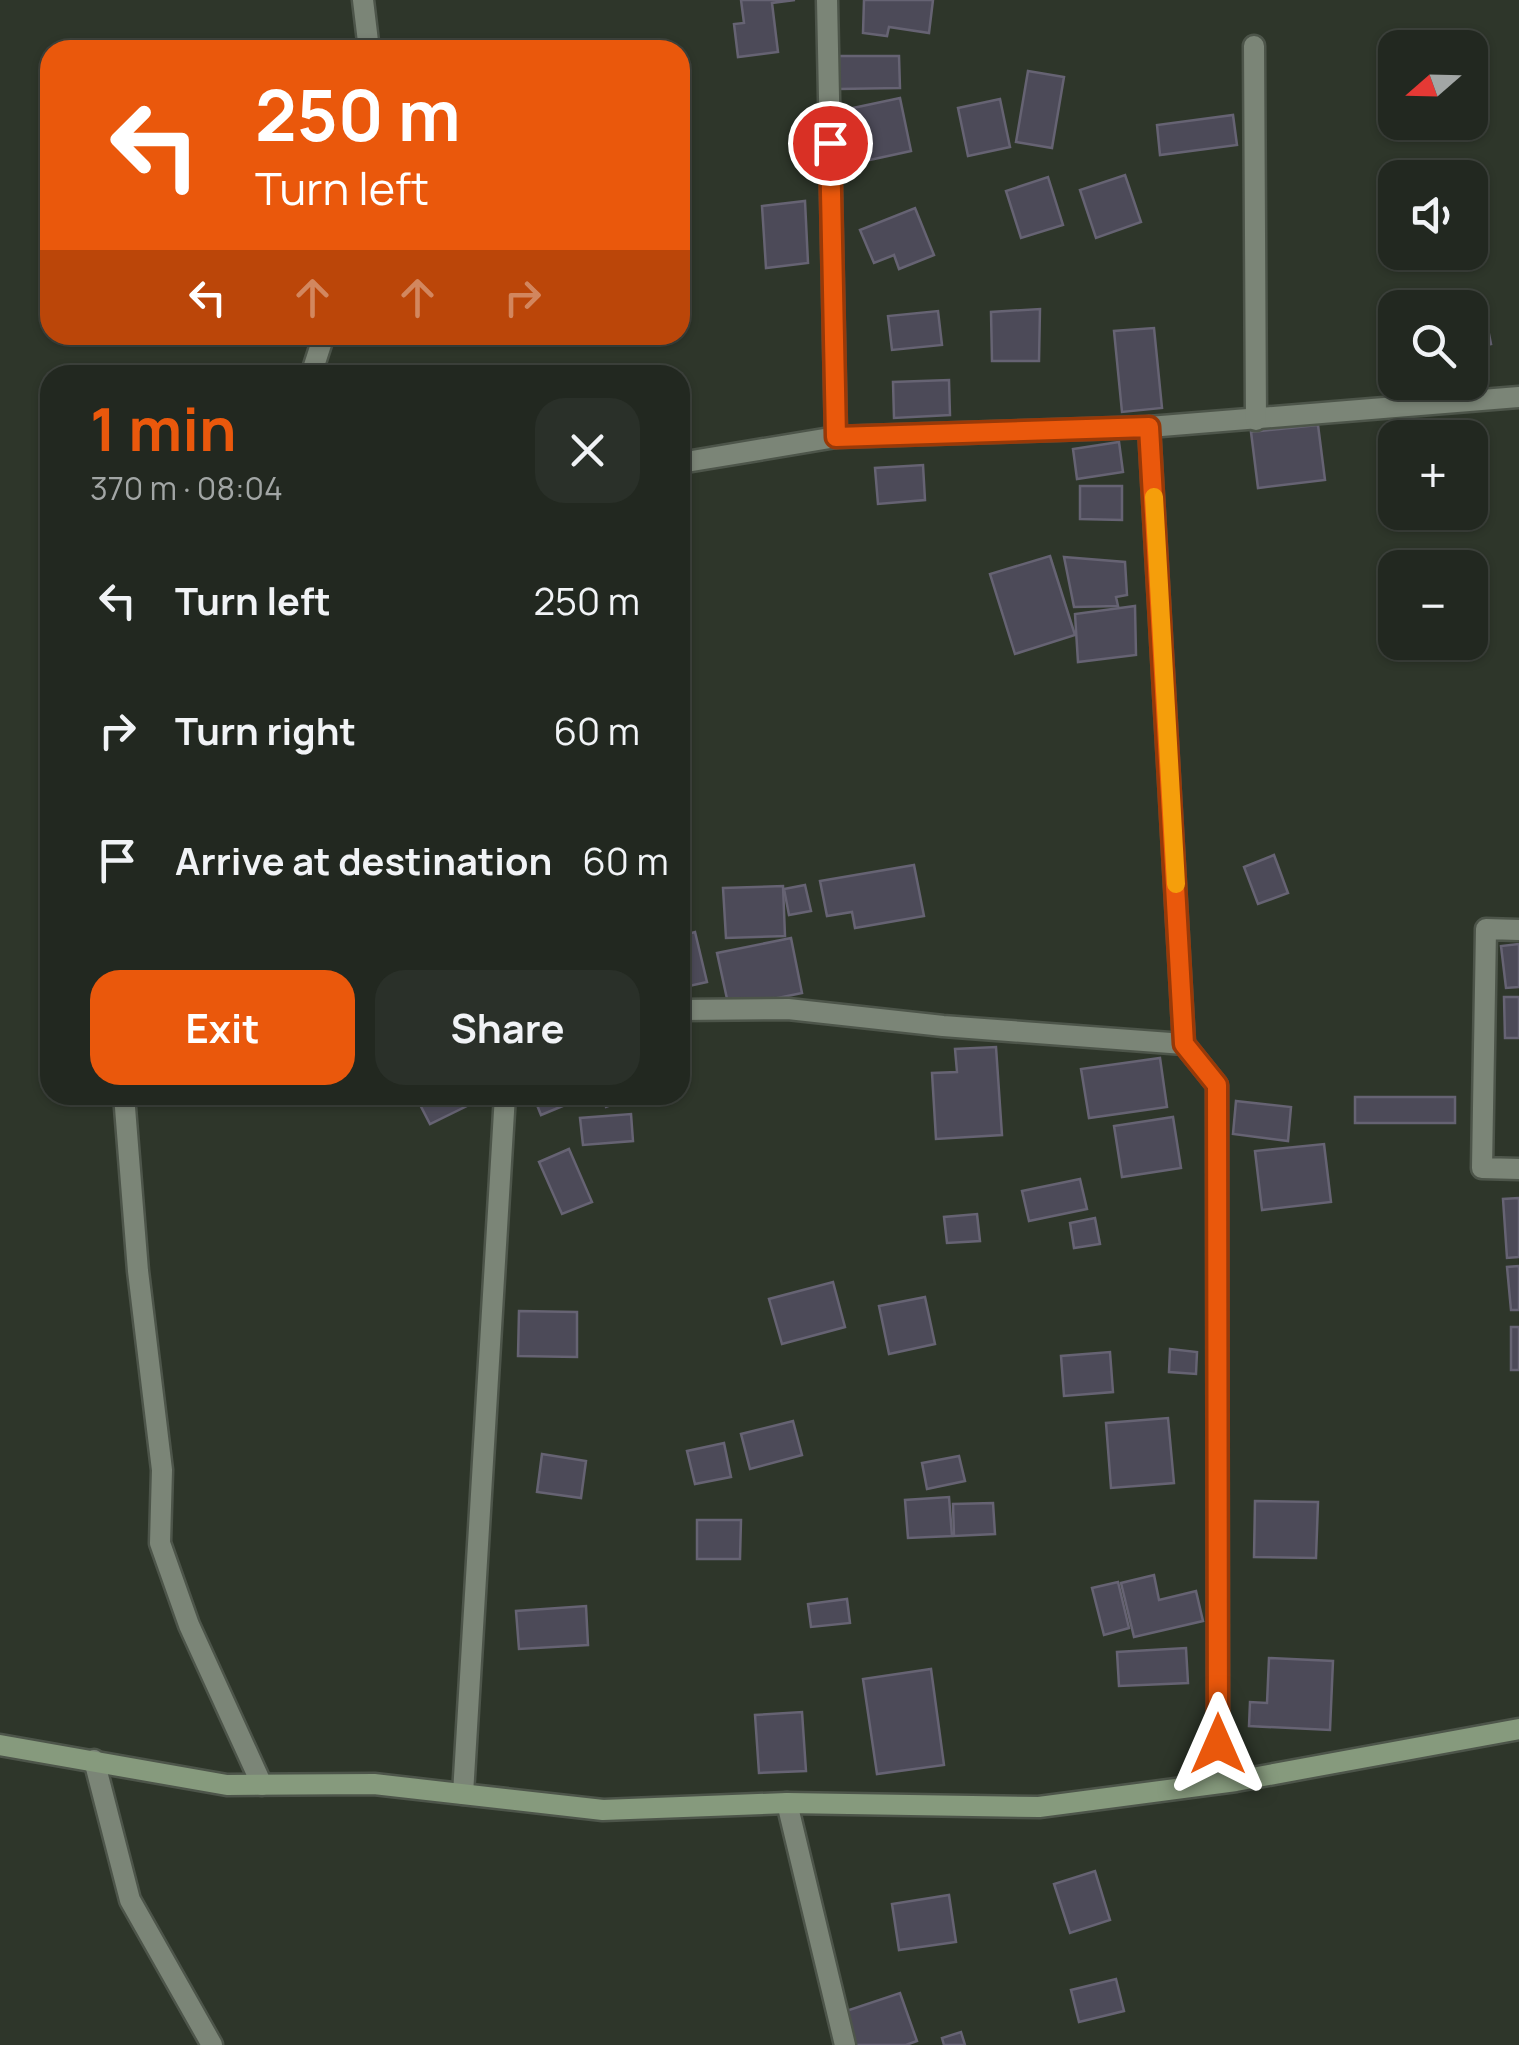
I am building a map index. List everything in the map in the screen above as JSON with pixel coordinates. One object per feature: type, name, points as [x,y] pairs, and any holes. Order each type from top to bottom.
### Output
[{"type":"street","points":[[363,0],[368,40]]},
{"type":"street","points":[[827,0],[836,437]]},
{"type":"street","points":[[1254,46],[1256,420]]},
{"type":"street","points":[[690,460],[836,437],[1149,427],[1519,397]]},
{"type":"street","points":[[1149,427],[1184,1044],[1217,1085],[1218,1784]]},
{"type":"street","points":[[1519,930],[1486,929],[1482,1168],[1519,1169]]},
{"type":"street","points":[[690,1010],[788,1009],[943,1026],[1184,1044]]},
{"type":"street","points":[[125,1105],[138,1271],[162,1470],[160,1543],[188,1625],[262,1785]]},
{"type":"street","points":[[463,1794],[505,1105]]},
{"type":"street","points":[[0,1745],[227,1785],[374,1784],[603,1810],[788,1803],[1038,1807],[1218,1784],[1519,1729]]},
{"type":"street","points":[[94,1760],[130,1900],[212,2045]]},
{"type":"street","points":[[788,1803],[845,2045]]},
{"type":"building","points":[[741,0],[795,0],[772,3],[778,52],[738,57],[734,24],[744,23]]},
{"type":"building","points":[[864,0],[933,0],[929,33],[889,27],[887,36],[863,33]]},
{"type":"building","points":[[839,56],[899,56],[900,88],[839,89]]},
{"type":"building","points":[[1028,71],[1064,77],[1052,148],[1016,142]]},
{"type":"building","points":[[900,98],[911,151],[865,161],[853,108]]},
{"type":"building","points":[[1000,99],[1010,147],[968,156],[958,108]]},
{"type":"building","points":[[1233,115],[1237,145],[1160,155],[1157,125]]},
{"type":"building","points":[[1125,175],[1141,222],[1096,238],[1080,190]]},
{"type":"building","points":[[1048,177],[1063,225],[1021,238],[1006,191]]},
{"type":"building","points":[[805,201],[808,263],[766,268],[762,206]]},
{"type":"building","points":[[915,208],[934,255],[899,269],[894,255],[874,263],[860,230]]},
{"type":"building","points":[[1040,309],[1039,361],[992,361],[991,312]]},
{"type":"building","points":[[938,311],[942,345],[892,350],[888,316]]},
{"type":"building","points":[[1154,328],[1162,408],[1122,412],[1114,331]]},
{"type":"building","points":[[949,380],[950,415],[894,418],[893,382]]},
{"type":"building","points":[[1318,425],[1325,480],[1258,488],[1251,432]]},
{"type":"building","points":[[1119,442],[1123,472],[1077,479],[1073,449]]},
{"type":"building","points":[[923,465],[925,500],[878,504],[875,468]]},
{"type":"building","points":[[1080,486],[1122,486],[1122,520],[1080,519]]},
{"type":"building","points":[[1050,556],[1075,635],[1015,654],[990,574]]},
{"type":"building","points":[[1064,557],[1125,562],[1127,595],[1116,597],[1118,606],[1074,607]]},
{"type":"building","points":[[1135,606],[1136,655],[1078,662],[1075,614]]},
{"type":"building","points":[[1274,855],[1288,893],[1258,904],[1244,867]]},
{"type":"building","points":[[914,865],[924,916],[855,928],[852,912],[827,916],[820,881]]},
{"type":"building","points":[[805,885],[811,911],[789,915],[784,889]]},
{"type":"building","points":[[783,886],[785,936],[726,938],[723,888]]},
{"type":"building","points":[[695,932],[707,982],[690,986],[690,933]]},
{"type":"building","points":[[791,938],[802,993],[729,1008],[717,953]]},
{"type":"building","points":[[1519,944],[1519,987],[1506,988],[1501,946]]},
{"type":"building","points":[[1504,997],[1519,997],[1519,1038],[1505,1038]]},
{"type":"building","points":[[996,1047],[1002,1135],[936,1139],[932,1073],[957,1072],[955,1049]]},
{"type":"building","points":[[1160,1058],[1167,1107],[1089,1118],[1081,1069]]},
{"type":"building","points":[[1355,1097],[1455,1097],[1455,1123],[1355,1123]]},
{"type":"building","points":[[1236,1101],[1291,1107],[1288,1141],[1233,1134]]},
{"type":"building","points":[[420,1105],[469,1105],[430,1124]]},
{"type":"building","points":[[537,1105],[565,1105],[541,1115]]},
{"type":"building","points":[[631,1114],[633,1141],[583,1145],[580,1118]]},
{"type":"building","points":[[1173,1117],[1181,1168],[1122,1177],[1114,1126]]},
{"type":"building","points":[[1324,1144],[1331,1202],[1262,1210],[1255,1151]]},
{"type":"building","points":[[569,1149],[592,1202],[562,1214],[539,1162]]},
{"type":"building","points":[[1080,1179],[1087,1209],[1029,1221],[1022,1191]]},
{"type":"building","points":[[1519,1198],[1519,1257],[1507,1258],[1503,1199]]},
{"type":"building","points":[[977,1214],[980,1241],[947,1243],[944,1217]]},
{"type":"building","points":[[1095,1218],[1100,1244],[1074,1248],[1070,1223]]},
{"type":"building","points":[[1519,1266],[1519,1310],[1511,1310],[1507,1267]]},
{"type":"building","points":[[833,1282],[845,1327],[782,1344],[769,1299]]},
{"type":"building","points":[[925,1297],[935,1344],[889,1354],[879,1306]]},
{"type":"building","points":[[519,1311],[577,1312],[577,1357],[518,1356]]},
{"type":"building","points":[[1511,1327],[1519,1327],[1519,1370],[1511,1370]]},
{"type":"building","points":[[1170,1349],[1197,1352],[1196,1374],[1169,1372]]},
{"type":"building","points":[[1110,1352],[1113,1392],[1064,1396],[1061,1356]]},
{"type":"building","points":[[1168,1418],[1174,1483],[1111,1488],[1106,1423]]},
{"type":"building","points":[[793,1421],[802,1455],[750,1469],[741,1434]]},
{"type":"building","points":[[724,1443],[731,1477],[695,1484],[687,1451]]},
{"type":"building","points":[[542,1454],[586,1461],[581,1498],[537,1492]]},
{"type":"building","points":[[959,1456],[965,1481],[927,1489],[922,1463]]},
{"type":"building","points":[[949,1497],[952,1536],[908,1538],[905,1500]]},
{"type":"building","points":[[1255,1501],[1318,1502],[1316,1558],[1254,1557]]},
{"type":"building","points":[[993,1503],[995,1534],[954,1536],[953,1504]]},
{"type":"building","points":[[697,1520],[741,1520],[740,1559],[697,1559]]},
{"type":"building","points":[[1154,1575],[1159,1600],[1196,1591],[1203,1621],[1134,1637],[1121,1583]]},
{"type":"building","points":[[1118,1582],[1129,1628],[1104,1635],[1092,1588]]},
{"type":"building","points":[[847,1599],[850,1623],[811,1627],[808,1604]]},
{"type":"building","points":[[586,1606],[588,1645],[519,1649],[516,1611]]},
{"type":"building","points":[[1186,1648],[1188,1683],[1119,1686],[1117,1652]]},
{"type":"building","points":[[1269,1658],[1333,1661],[1330,1730],[1249,1726],[1250,1702],[1267,1703]]},
{"type":"building","points":[[931,1669],[944,1765],[877,1774],[863,1679]]},
{"type":"building","points":[[802,1712],[806,1771],[759,1773],[755,1715]]},
{"type":"building","points":[[1095,1871],[1110,1920],[1070,1933],[1054,1884]]},
{"type":"building","points":[[949,1895],[956,1942],[899,1950],[892,1904]]},
{"type":"building","points":[[1116,1979],[1124,2011],[1079,2022],[1071,1990]]},
{"type":"building","points":[[900,1993],[917,2041],[906,2045],[851,2045],[840,2013]]},
{"type":"building","points":[[961,2032],[965,2045],[944,2045],[942,2038]]},
{"type":"slow traffic","points":[[1154,497],[1176,884]]},
{"type":"route","points":[[830,143],[836,437],[1149,427],[1184,1044],[1217,1085],[1218,1744]]}]
